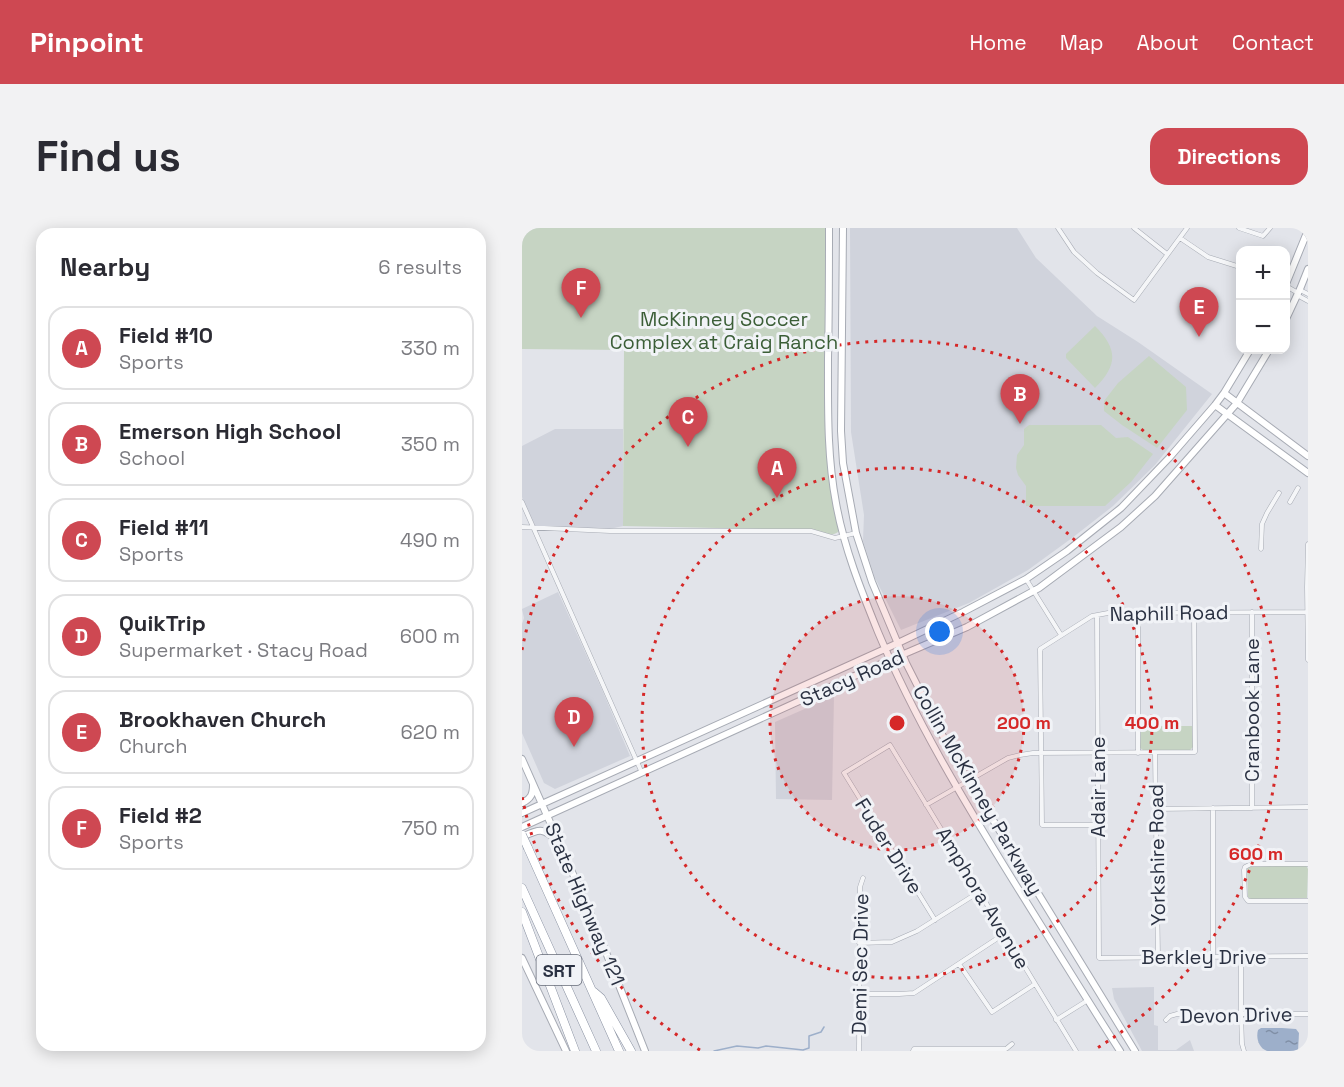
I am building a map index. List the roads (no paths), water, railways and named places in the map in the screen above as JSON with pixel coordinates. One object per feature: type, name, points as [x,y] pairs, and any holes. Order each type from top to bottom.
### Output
[{"type":"highway","name":"SRT","points":[[522,836],[619,1051]]},
{"type":"highway","name":"SRT","points":[[522,888],[596,1051]]},
{"type":"highway","points":[[522,912],[575,1051]]},
{"type":"highway","points":[[591,989],[601,998],[631,1051]]},
{"type":"main road","name":"Collin McKinney Parkway","points":[[829,228],[828,430],[836,505],[854,573],[885,649],[911,704],[957,788],[1120,1051]]},
{"type":"main road","name":"Collin McKinney Parkway","points":[[843,228],[841,391],[843,463],[856,533],[872,582],[938,729],[1135,1051]]},
{"type":"main road","points":[[1290,275],[1308,230]]},
{"type":"main road","points":[[1290,311],[1308,269]]},
{"type":"main road","name":"Stacy Road","points":[[522,813],[898,643],[1026,579],[1067,551],[1121,508],[1215,405],[1248,354]]},
{"type":"main road","name":"Stacy Road","points":[[522,827],[967,627],[1034,591],[1090,551],[1155,496],[1237,403],[1267,354]]},
{"type":"main road","points":[[828,390],[841,391]]},
{"type":"main road","points":[[1224,393],[1308,456]]},
{"type":"main road","points":[[1215,405],[1308,473]]},
{"type":"main road","points":[[1121,508],[1130,519]]},
{"type":"main road","points":[[755,707],[760,719]]},
{"type":"main road","name":"State Highway 121","points":[[522,759],[604,945],[645,1051]]},
{"type":"main road","points":[[522,803],[530,798],[533,783]]},
{"type":"main road","points":[[522,836],[539,831],[549,832],[560,843]]},
{"type":"main road","points":[[522,958],[566,1051]]},
{"type":"street","points":[[1058,228],[1074,252],[1097,273],[1134,300],[1187,228]]},
{"type":"street","points":[[1134,228],[1167,254]]},
{"type":"street","points":[[1239,228],[1263,236],[1270,228]]},
{"type":"street","points":[[1180,238],[1208,257],[1236,266]]},
{"type":"street","points":[[1290,287],[1308,301]]},
{"type":"street","points":[[1299,293],[1308,294]]},
{"type":"street","points":[[1290,501],[1298,488]]},
{"type":"street","points":[[1261,549],[1262,524],[1279,493]]},
{"type":"street","points":[[522,502],[642,772]]},
{"type":"street","points":[[522,527],[610,531],[811,531],[835,538],[856,533]]},
{"type":"street","points":[[1308,544],[1308,660]]},
{"type":"street","points":[[1026,579],[1061,635]]},
{"type":"street","points":[[1138,612],[1138,753]]},
{"type":"street","name":"Naphill Road","points":[[1041,753],[1040,649],[1096,615],[1138,612],[1308,612]]},
{"type":"street","points":[[926,805],[1008,758],[1020,755],[1195,752],[1194,612]]},
{"type":"street","name":"Cranbook Lane","points":[[1252,612],[1252,808]]},
{"type":"street","name":"Adair Lane","points":[[1096,615],[1099,958]]},
{"type":"street","name":"Amphora Avenue","points":[[844,773],[890,745],[1076,1051]]},
{"type":"street","points":[[1041,753],[1042,825],[1098,825]]},
{"type":"street","name":"Yorkshire Road","points":[[1155,753],[1158,957]]},
{"type":"street","name":"Fuder Drive","points":[[844,773],[935,920]]},
{"type":"street","points":[[1156,808],[1308,807]]},
{"type":"street","points":[[1213,808],[1213,957]]},
{"type":"street","points":[[1308,864],[1248,865],[1244,870],[1246,900],[1251,902],[1308,901]]},
{"type":"street","name":"Demi Sec Drive","points":[[859,1051],[860,887],[863,878]]},
{"type":"street","points":[[859,943],[892,942],[917,931],[979,892]]},
{"type":"street","points":[[859,994],[914,993],[1004,934]]},
{"type":"street","name":"Berkley Drive","points":[[1099,958],[1308,956]]},
{"type":"street","points":[[1241,957],[1241,1014],[1244,1051]]},
{"type":"street","points":[[959,964],[992,1012],[1035,984]]},
{"type":"street","points":[[1056,1020],[1088,1000]]},
{"type":"street","name":"Devon Drive","points":[[1166,1020],[1177,1014],[1308,1014]]},
{"type":"street","points":[[914,1050],[1006,1049],[1012,1044]]},
{"type":"water","points":[[1261,1028],[1296,1029],[1299,1033],[1298,1051],[1264,1050],[1258,1039],[1258,1030]]},
{"type":"waterway","points":[[714,1051],[737,1046],[803,1050],[809,1048],[809,1036],[821,1032],[824,1027]]},
{"type":"place","name":"Field #2","points":[[581,318]]},
{"type":"place","name":"Brookhaven Church","points":[[1199,337]]},
{"type":"place","name":"Emerson High School","points":[[1020,424]]},
{"type":"place","name":"Field #11","points":[[688,447]]},
{"type":"place","name":"Field #10","points":[[777,498]]},
{"type":"place","name":"QuikTrip","points":[[574,747]]},
{"type":"park label","name":"McKinney Soccer Complex at Craig Ranch","points":[[724,330]]}]
